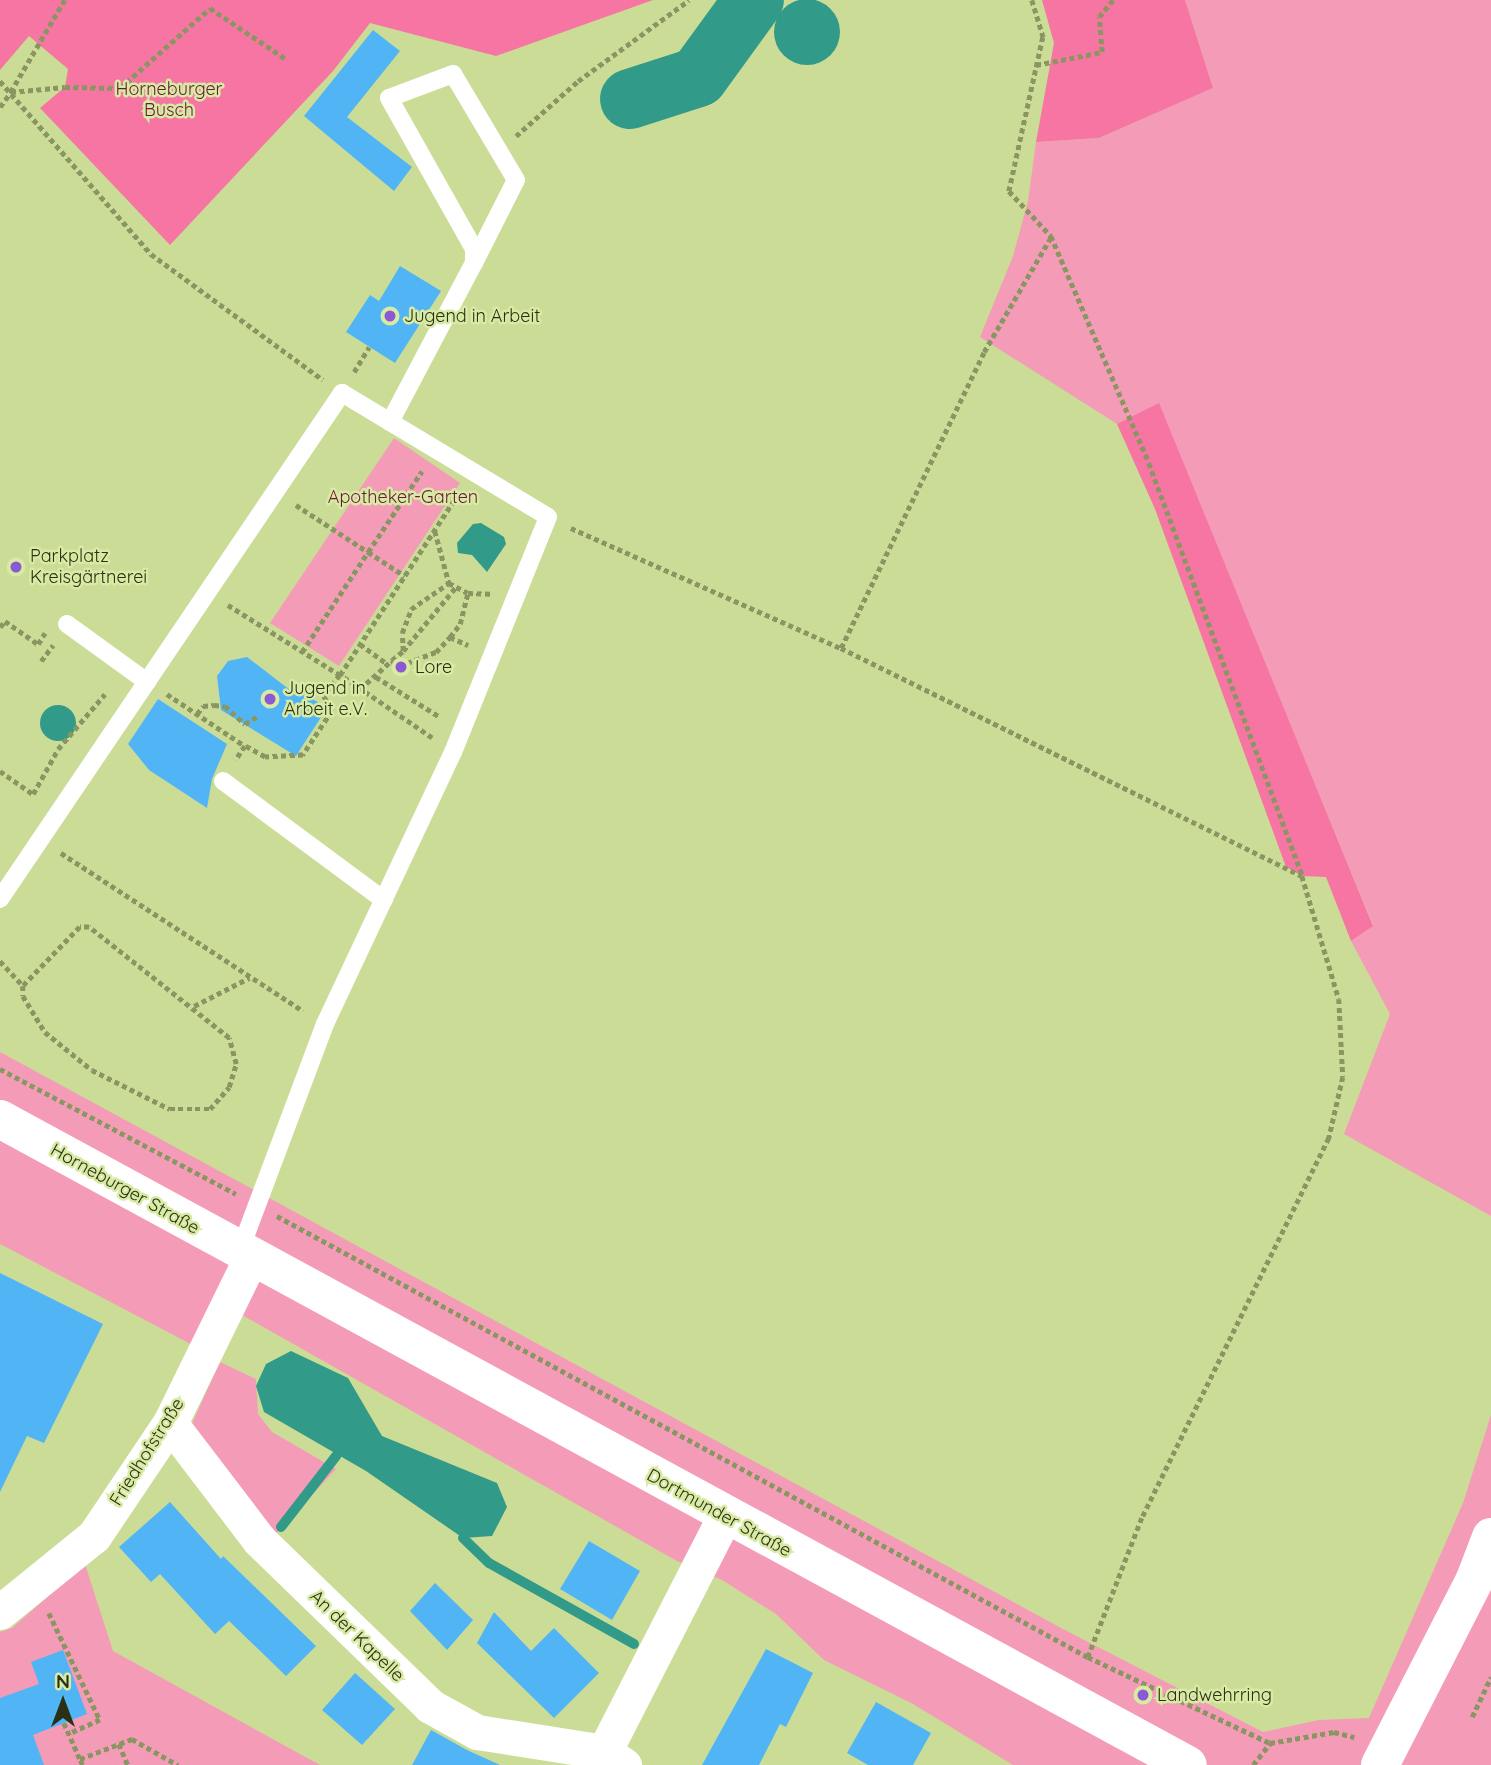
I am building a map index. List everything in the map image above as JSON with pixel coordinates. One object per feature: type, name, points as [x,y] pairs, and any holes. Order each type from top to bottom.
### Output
[{"type":"street","name":"Horneburger Straße","points":[[0,1119],[245,1256]]},
{"type":"street","name":"Friedhofstraße","points":[[0,1612],[35,1587],[94,1536],[170,1423],[245,1256]]},
{"type":"street","name":"Dortmunder Straße","points":[[245,1256],[1188,1765]]},
{"type":"street","name":"An der Kapelle","points":[[170,1423],[259,1540],[429,1706],[477,1732],[614,1758],[726,1516]]},
{"type":"street","points":[[1386,1756],[1491,1537]]},
{"type":"lane","points":[[390,422],[474,263],[516,180],[453,74],[389,98],[474,250],[474,263]]},
{"type":"lane","points":[[0,899],[342,393],[548,517],[453,752],[325,1024],[255,1204],[245,1256]]},
{"type":"lane","points":[[59,624],[147,682]]},
{"type":"lane","points":[[223,780],[384,900]]},
{"type":"path","points":[[0,107],[65,0]]},
{"type":"path","points":[[499,151],[578,81],[689,0]]},
{"type":"path","points":[[1032,0],[1042,37],[1009,191],[1052,236],[1149,463],[1302,876],[1339,999],[1343,1077],[1329,1138],[1142,1518],[1088,1657]]},
{"type":"path","points":[[1036,65],[1102,52],[1098,17],[1113,0]]},
{"type":"path","points":[[10,92],[65,87],[120,88],[210,8],[286,60]]},
{"type":"path","points":[[0,81],[150,254],[342,393]]},
{"type":"path","points":[[841,648],[984,352],[1052,236]]},
{"type":"path","points":[[302,652],[436,450]]},
{"type":"path","points":[[164,657],[163,692],[265,757],[303,755],[332,710],[324,696],[473,472]]},
{"type":"path","points":[[276,492],[405,576]]},
{"type":"path","points":[[548,517],[841,648],[1302,876]]},
{"type":"path","points":[[435,530],[449,583],[468,593],[516,595]]},
{"type":"path","points":[[403,650],[402,633],[411,609],[449,583]]},
{"type":"path","points":[[360,689],[392,663],[457,587]]},
{"type":"path","points":[[208,592],[340,675],[453,752]]},
{"type":"path","points":[[360,644],[392,663],[407,663],[436,652],[460,624],[468,593]]},
{"type":"path","points":[[0,627],[2,619],[38,644],[59,624]]},
{"type":"path","points":[[392,663],[395,671],[402,674],[407,663]]},
{"type":"path","points":[[376,677],[440,717],[428,736]]},
{"type":"path","points":[[0,771],[33,794],[79,721],[113,687]]},
{"type":"path","points":[[197,715],[203,706],[214,705],[225,706],[245,724],[258,716]]},
{"type":"path","points":[[223,780],[245,746]]},
{"type":"path","points":[[40,839],[249,978],[325,1024]]},
{"type":"path","points":[[0,961],[23,986],[23,996],[46,1032],[92,1070],[170,1110],[210,1109],[229,1087],[236,1064],[229,1038],[194,1006],[89,927],[80,927],[23,986]]},
{"type":"path","points":[[194,1006],[249,978]]},
{"type":"path","points":[[0,1069],[255,1204],[1088,1657],[1270,1743],[1334,1732],[1386,1756]]},
{"type":"path","points":[[35,1587],[100,1720],[69,1734]]},
{"type":"path","points":[[1472,1717],[1491,1677]]},
{"type":"path","points":[[64,1723],[81,1762],[132,1739],[178,1765]]},
{"type":"path","points":[[1253,1765],[1270,1743]]},
{"type":"path","points":[[119,1744],[128,1765]]},
{"type":"green space","name":"Horneburger Busch","points":[[0,0],[653,0],[496,56],[370,23],[333,71],[170,245],[40,108],[65,87],[68,69],[29,36],[0,70]]},
{"type":"green space","points":[[1042,0],[1185,0],[1213,88],[1099,138],[1036,142],[1054,43]]},
{"type":"green space","points":[[1185,0],[1491,0],[1491,1216],[1344,1134],[1390,1014],[1351,941],[1373,925],[1158,404],[1117,424],[980,337],[1013,256],[1028,201],[1036,142],[1099,138],[1213,88]]},
{"type":"green space","points":[[1159,403],[1373,926],[1351,941],[1326,877],[1302,876],[1286,867],[1155,509],[1117,424]]},
{"type":"green space","name":"Apotheker-Garten","points":[[394,438],[460,483],[339,666],[270,623]]},
{"type":"green space","points":[[0,1052],[1063,1629],[1263,1732],[1319,1720],[1369,1718],[1463,1503],[1491,1415],[1491,1765],[1013,1765],[913,1704],[824,1660],[776,1614],[722,1580],[677,1561],[242,1315],[204,1351],[0,1244]]},
{"type":"green space","points":[[220,1362],[256,1379],[258,1414],[272,1432],[336,1469],[274,1536],[189,1430]]},
{"type":"green space","points":[[85,1564],[113,1651],[320,1765],[0,1765],[0,1632],[12,1628]]},
{"type":"water","points":[[807,-1],[830,9],[840,32],[830,55],[807,65],[784,55],[774,32],[784,9]]},
{"type":"water","points":[[481,523],[504,537],[506,544],[487,572],[472,555],[458,553],[457,543],[473,524]]},
{"type":"water","points":[[58,705],[71,710],[76,723],[71,736],[58,741],[45,736],[40,723],[45,710]]},
{"type":"water","points":[[291,1351],[348,1378],[382,1436],[497,1483],[507,1507],[492,1536],[463,1538],[366,1471],[264,1412],[256,1386],[266,1364]]},
{"type":"building","points":[[373,30],[400,51],[347,117],[412,167],[394,191],[304,116]]},
{"type":"building","name":"Jugend in Arbeit","points":[[400,266],[441,291],[395,363],[346,332],[370,295],[379,301]]},
{"type":"building","name":"Jugend in Arbeit e.V.","points":[[247,657],[290,690],[297,689],[327,708],[296,756],[221,710],[217,676],[228,661]]},
{"type":"building","points":[[158,699],[227,744],[212,779],[207,808],[149,770],[128,744]]},
{"type":"building","points":[[0,1273],[103,1324],[44,1443],[27,1436],[0,1492]]},
{"type":"building","points":[[170,1502],[221,1559],[223,1556],[316,1646],[286,1676],[229,1621],[215,1634],[160,1574],[151,1582],[119,1547]]},
{"type":"building","points":[[589,1541],[640,1571],[612,1620],[560,1589]]},
{"type":"building","points":[[435,1583],[473,1620],[447,1650],[410,1611]]},
{"type":"building","points":[[494,1612],[531,1651],[554,1628],[599,1673],[554,1718],[477,1643]]},
{"type":"building","points":[[766,1649],[813,1673],[786,1727],[780,1724],[759,1765],[702,1765]]},
{"type":"building","points":[[63,1650],[87,1714],[33,1735],[44,1765],[0,1765],[0,1698],[39,1684],[31,1662]]},
{"type":"building","points":[[355,1673],[395,1709],[362,1745],[322,1710]]},
{"type":"building","points":[[876,1702],[931,1733],[913,1765],[868,1765],[847,1753]]},
{"type":"building","points":[[431,1730],[467,1750],[500,1765],[412,1765]]},
{"type":"waterway","points":[[630,99],[698,77],[754,0]]},
{"type":"waterway","points":[[281,1527],[336,1456]]},
{"type":"waterway","points":[[463,1538],[489,1563],[634,1644]]},
{"type":"place","name":"Jugend in Arbeit","points":[[390,316]]},
{"type":"place","name":"Parkplatz Kreisgärtnerei","points":[[16,567]]},
{"type":"place","name":"Lore","points":[[401,667]]},
{"type":"place","name":"Jugend in Arbeit e.V.","points":[[270,699]]},
{"type":"place","name":"Landwehrring","points":[[1143,1695]]}]
